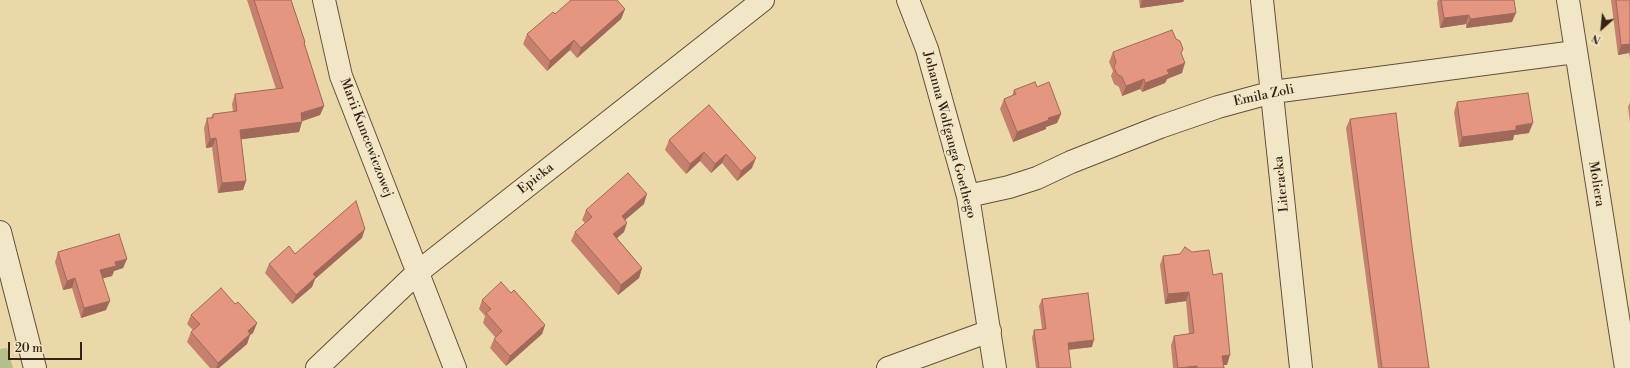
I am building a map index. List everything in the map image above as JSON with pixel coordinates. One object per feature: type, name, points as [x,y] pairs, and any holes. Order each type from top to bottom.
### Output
[{"type":"street","name":"Marii Kuncewiczowej","points":[[324,0],[341,76],[455,368]]},
{"type":"street","name":"Epicka","points":[[317,368],[418,272],[763,0]]},
{"type":"street","name":"Johanna Wolfganga Goethego","points":[[908,0],[927,49],[968,196],[995,368]]},
{"type":"street","name":"Literacka","points":[[1262,0],[1273,92],[1301,368]]},
{"type":"street","name":"Moliera","points":[[1568,0],[1575,52],[1621,288],[1626,368]]},
{"type":"street","name":"Emila Zoli","points":[[968,196],[1009,187],[1037,178],[1160,127],[1218,107],[1273,92],[1575,52]]},
{"type":"street","points":[[0,232],[35,368]]},
{"type":"street","points":[[888,368],[990,331]]},
{"type":"green space","points":[[7,348],[13,368],[0,368],[0,349]]},
{"type":"building","points":[[254,0],[291,0],[324,106],[301,113],[302,122],[240,130],[246,181],[222,183],[216,138],[210,139],[207,118],[213,118],[213,114],[237,111],[235,94],[283,88]]},
{"type":"building","points":[[571,0],[617,0],[625,9],[581,48],[574,40],[550,61],[527,34],[553,12],[555,14]]},
{"type":"building","points":[[1441,0],[1514,0],[1516,13],[1470,19],[1469,15],[1444,18]]},
{"type":"building","points":[[1616,0],[1630,0],[1630,44],[1621,45]]},
{"type":"building","points":[[1172,30],[1176,39],[1180,41],[1183,49],[1181,53],[1185,63],[1167,70],[1169,74],[1145,83],[1144,79],[1126,86],[1122,77],[1117,74],[1114,67],[1116,62],[1113,52]]},
{"type":"building","points":[[1035,82],[1037,87],[1049,82],[1061,114],[1048,118],[1049,120],[1017,132],[1004,99],[1016,94],[1014,90]]},
{"type":"building","points":[[1528,93],[1533,123],[1516,126],[1516,130],[1462,137],[1457,102]]},
{"type":"building","points":[[709,105],[756,158],[741,171],[726,154],[715,164],[704,152],[690,164],[669,140]]},
{"type":"building","points":[[1396,113],[1412,246],[1429,368],[1382,368],[1350,119]]},
{"type":"building","points":[[628,173],[647,194],[622,216],[627,223],[613,234],[642,268],[621,285],[575,232],[592,217],[586,210]]},
{"type":"building","points":[[356,201],[365,229],[313,274],[316,277],[296,295],[269,264],[289,246],[295,254]]},
{"type":"building","points":[[119,234],[127,259],[115,262],[116,266],[100,270],[110,301],[84,308],[75,278],[67,281],[58,252]]},
{"type":"building","points":[[1185,247],[1192,252],[1209,250],[1213,275],[1222,273],[1230,355],[1222,356],[1224,368],[1197,368],[1197,366],[1178,368],[1174,336],[1194,333],[1189,292],[1168,294],[1163,256],[1180,254]]},
{"type":"building","points":[[501,282],[511,293],[514,290],[545,325],[510,356],[494,339],[502,331],[486,313],[491,309],[482,300]]},
{"type":"building","points":[[221,288],[235,304],[238,302],[257,323],[248,331],[250,334],[218,363],[191,332],[200,324],[191,315]]},
{"type":"building","points":[[1088,293],[1094,340],[1068,343],[1071,368],[1039,368],[1034,330],[1046,329],[1042,299]]}]
